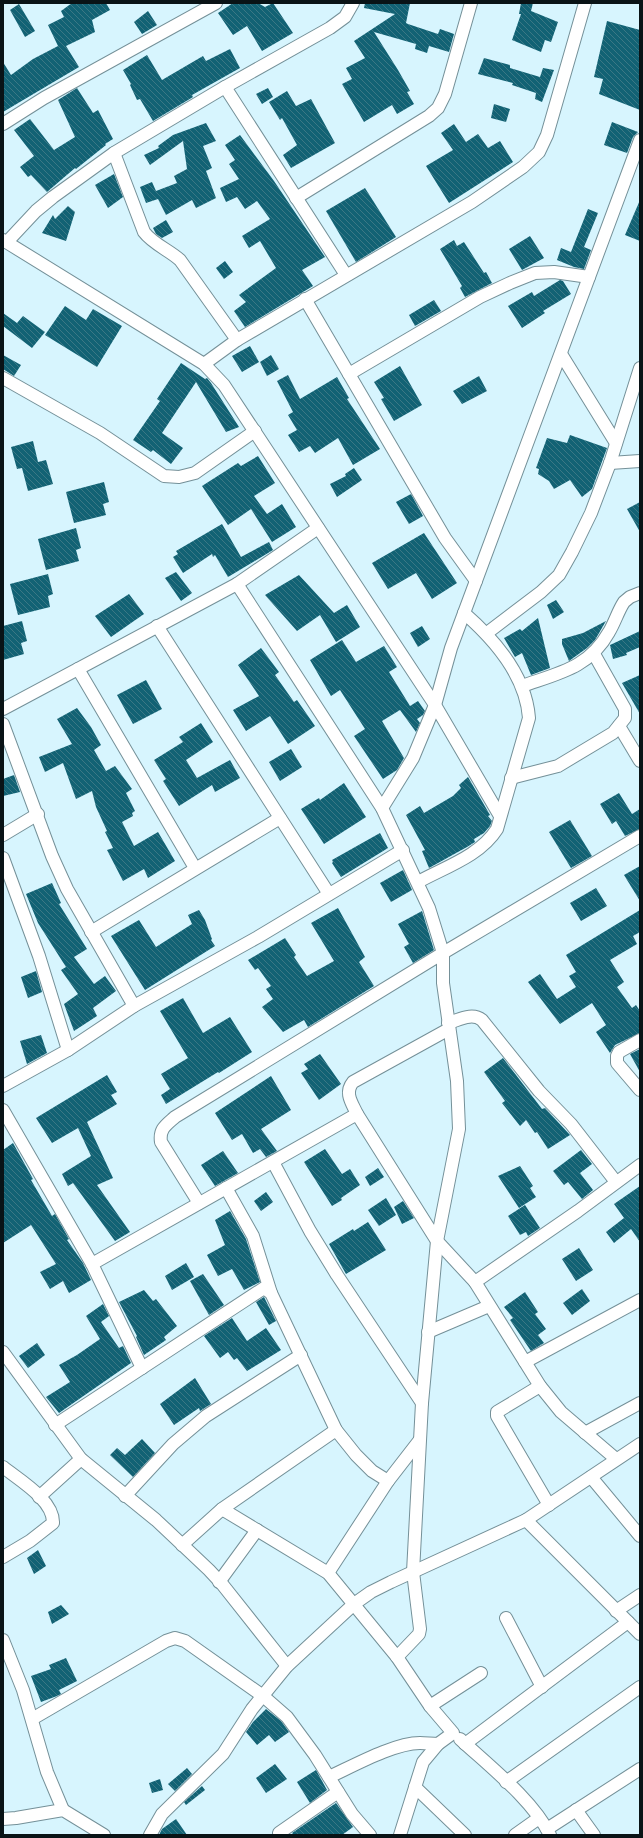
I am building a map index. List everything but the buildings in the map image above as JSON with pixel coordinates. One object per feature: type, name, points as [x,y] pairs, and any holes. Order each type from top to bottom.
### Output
[{"type":"street","points":[[3,124],[44,98],[216,3]]},
{"type":"street","points":[[352,3],[345,17],[330,28],[225,87],[114,153],[52,197],[36,210],[5,241],[204,364],[224,385],[435,705],[500,816]]},
{"type":"street","points":[[296,198],[429,116],[438,108],[445,94],[471,3]]},
{"type":"street","points":[[204,364],[237,340],[472,202],[523,167],[539,152],[547,135],[585,3]]},
{"type":"street","points":[[225,87],[346,275]]},
{"type":"street","points":[[382,808],[413,758],[435,705],[442,677],[464,613],[640,140]]},
{"type":"street","points":[[114,153],[144,232],[148,237],[170,251],[180,260],[237,340]]},
{"type":"street","points":[[349,374],[480,297],[510,283],[535,274],[548,273],[589,278]]},
{"type":"street","points":[[305,300],[445,538],[476,581]]},
{"type":"street","points":[[561,354],[616,443]]},
{"type":"street","points":[[487,633],[541,592],[559,575],[591,512],[610,463],[640,368]]},
{"type":"street","points":[[3,378],[100,433],[164,476],[179,477],[195,473],[255,431]]},
{"type":"street","points":[[610,463],[640,461]]},
{"type":"street","points":[[3,709],[236,584],[318,528]]},
{"type":"street","points":[[236,584],[382,808],[429,908],[443,953],[442,983],[457,1081],[459,1129],[437,1241],[419,1441],[413,1572],[420,1629],[419,1634],[397,1657]]},
{"type":"street","points":[[522,686],[585,662],[594,654],[610,631],[624,602],[630,596],[640,593]]},
{"type":"street","points":[[418,882],[477,851],[490,839],[497,829],[529,718],[528,703],[522,686],[487,633],[464,613]]},
{"type":"street","points":[[158,626],[330,894]]},
{"type":"street","points":[[511,778],[558,766],[613,733],[625,718],[625,709],[594,654]]},
{"type":"street","points":[[78,669],[195,868]]},
{"type":"street","points":[[3,724],[38,814],[52,856],[67,889],[90,932],[134,1006]]},
{"type":"street","points":[[619,726],[640,761]]},
{"type":"street","points":[[3,835],[38,814]]},
{"type":"street","points":[[90,932],[280,818]]},
{"type":"street","points":[[199,1203],[161,1142],[160,1134],[163,1127],[176,1117],[443,953],[640,836]]},
{"type":"street","points":[[3,1086],[68,1050],[134,1006],[258,937],[403,850]]},
{"type":"street","points":[[3,858],[39,956],[68,1050]]},
{"type":"street","points":[[616,1182],[570,1124],[539,1091],[482,1020],[477,1016],[472,1016],[448,1026],[353,1082],[348,1087],[348,1094],[358,1114],[437,1241],[475,1282],[540,1386],[561,1412],[616,1459]]},
{"type":"street","points":[[640,1040],[619,1052],[616,1059],[617,1063],[640,1090]]},
{"type":"street","points":[[3,1110],[92,1264],[142,1368]]},
{"type":"street","points":[[92,1264],[358,1114]]},
{"type":"street","points":[[273,1162],[310,1231],[333,1269],[369,1326],[422,1403]]},
{"type":"street","points":[[475,1282],[578,1211],[640,1165]]},
{"type":"street","points":[[226,1188],[253,1236],[271,1293],[336,1430],[356,1455],[372,1471],[388,1481]]},
{"type":"street","points":[[55,1425],[260,1290],[264,1288],[271,1293]]},
{"type":"street","points":[[524,1362],[640,1300]]},
{"type":"street","points":[[428,1332],[490,1306]]},
{"type":"street","points":[[3,1352],[80,1459],[156,1520],[220,1582],[286,1666]]},
{"type":"street","points":[[125,1496],[173,1444],[206,1416],[301,1355]]},
{"type":"street","points":[[540,1386],[503,1407],[497,1412],[497,1416],[549,1505]]},
{"type":"street","points":[[586,1433],[640,1404]]},
{"type":"street","points":[[182,1545],[222,1508],[336,1430]]},
{"type":"street","points":[[328,1572],[388,1481],[419,1441]]},
{"type":"street","points":[[150,1835],[162,1814],[223,1754],[252,1709],[286,1666],[354,1604],[371,1592],[526,1520],[640,1444]]},
{"type":"street","points":[[39,1496],[80,1459]]},
{"type":"street","points":[[3,1467],[30,1486],[50,1510],[53,1518],[53,1523],[30,1541],[3,1557]]},
{"type":"street","points":[[591,1477],[640,1536]]},
{"type":"street","points":[[222,1508],[328,1572],[397,1657],[430,1706],[453,1733],[506,1782],[539,1818],[549,1832],[576,1810],[640,1769]]},
{"type":"street","points":[[526,1520],[640,1634]]},
{"type":"street","points":[[220,1582],[257,1530]]},
{"type":"street","points":[[616,1611],[640,1595]]},
{"type":"street","points":[[506,1618],[542,1687]]},
{"type":"street","points":[[465,1744],[628,1622]]},
{"type":"street","points":[[32,1719],[166,1642],[175,1638],[185,1641],[263,1696],[286,1717],[329,1777],[352,1814],[370,1835]]},
{"type":"street","points":[[3,1640],[23,1690],[48,1772],[63,1810],[104,1835]]},
{"type":"street","points":[[430,1706],[481,1673]]},
{"type":"street","points":[[506,1782],[640,1686]]},
{"type":"street","points":[[400,1835],[423,1762],[438,1744],[453,1733]]},
{"type":"street","points":[[329,1777],[354,1765],[406,1745],[419,1743],[438,1744]]},
{"type":"street","points":[[416,1787],[465,1835]]},
{"type":"street","points":[[279,1833],[338,1792]]},
{"type":"street","points":[[3,1819],[63,1810]]},
{"type":"street","points":[[576,1810],[594,1835]]},
{"type":"street","points":[[515,1835],[539,1818]]}]
